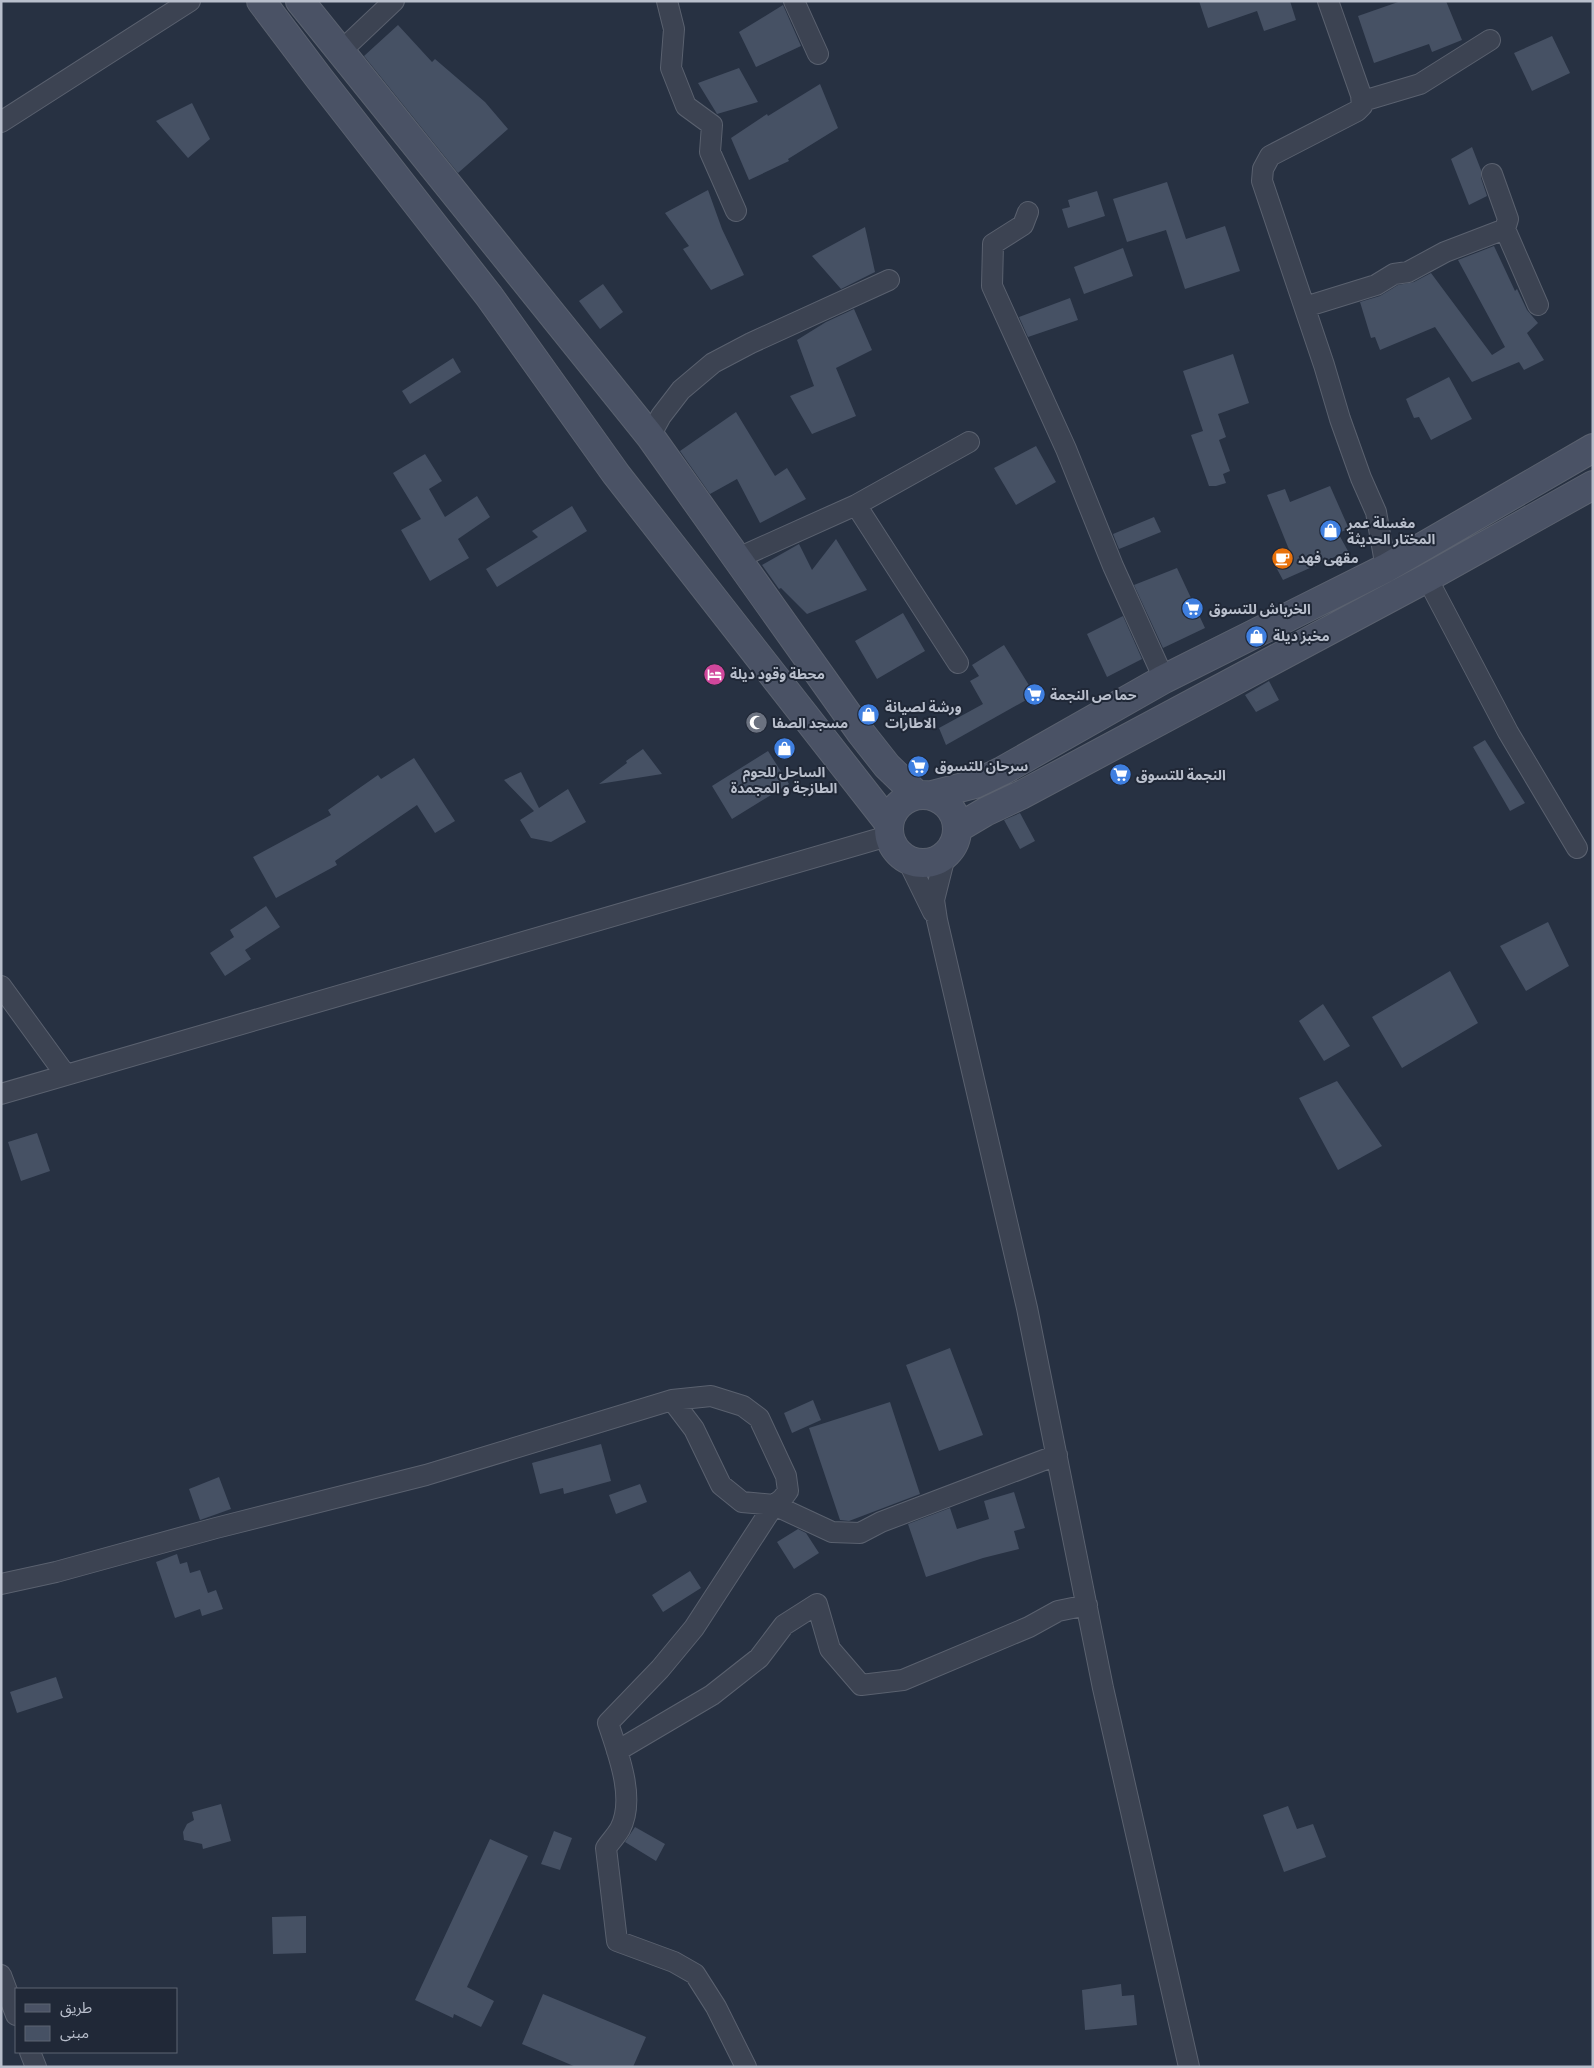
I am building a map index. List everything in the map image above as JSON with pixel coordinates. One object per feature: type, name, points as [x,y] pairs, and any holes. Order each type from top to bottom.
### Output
[{"type":"main road","points":[[261,1],[489,296],[616,474],[888,829],[894,849],[908,861],[926,864],[935,862],[945,856],[956,839],[958,828],[954,814],[945,802],[924,795],[886,766],[650,436],[300,1]]},
{"type":"main road","points":[[888,829],[897,806],[924,795],[975,784],[1002,772],[1164,680],[1386,568],[1593,448]]},
{"type":"main road","points":[[958,828],[1427,578],[1593,485]]},
{"type":"street","points":[[1,122],[190,1]]},
{"type":"street","points":[[340,52],[394,1]]},
{"type":"street","points":[[667,1],[674,28],[671,68],[686,106],[712,125],[710,152],[736,211]]},
{"type":"street","points":[[794,1],[818,54]]},
{"type":"street","points":[[1328,1],[1363,101],[1362,106],[1357,111],[1270,156],[1263,169],[1262,181],[1305,307],[1340,419],[1361,478],[1376,512],[1386,568]]},
{"type":"street","points":[[1363,101],[1420,84],[1490,40]]},
{"type":"street","points":[[1492,174],[1508,219],[1505,230],[1538,305]]},
{"type":"street","points":[[1028,212],[1023,225],[994,244],[992,286],[1066,449],[1113,566],[1164,680]]},
{"type":"street","points":[[1305,307],[1376,285],[1394,274],[1408,272],[1445,252],[1505,230]]},
{"type":"street","points":[[650,436],[661,416],[681,390],[713,364],[751,343],[889,280]]},
{"type":"street","points":[[738,558],[856,505],[969,442]]},
{"type":"street","points":[[856,505],[958,663]]},
{"type":"street","points":[[1427,578],[1508,732],[1577,848]]},
{"type":"street","points":[[1,1094],[888,829]]},
{"type":"street","points":[[945,856],[934,900],[937,920],[1027,1308],[1104,1688],[1189,2067]]},
{"type":"street","points":[[908,861],[937,920]]},
{"type":"street","points":[[1,986],[65,1074]]},
{"type":"street","points":[[1,1584],[56,1572],[216,1528],[426,1475],[672,1400],[711,1396],[743,1406],[759,1418],[786,1476],[788,1490],[782,1499],[774,1504],[694,1628],[660,1669],[608,1723],[620,1759],[627,1797],[620,1828],[606,1848],[617,1941],[674,1962],[695,1974],[716,2007],[746,2067]]},
{"type":"street","points":[[672,1400],[694,1429],[721,1485],[742,1502],[774,1504],[832,1532],[860,1533],[882,1522],[1057,1455]]},
{"type":"street","points":[[617,1751],[712,1696],[759,1658],[784,1625],[817,1604],[830,1649],[861,1685],[903,1680],[1029,1627],[1058,1611],[1087,1605]]},
{"type":"street","points":[[1,1975],[15,2012]]},
{"type":"street","points":[[30,2053],[36,2067]]},
{"type":"building","points":[[1199,1],[1290,1],[1296,20],[1264,31],[1257,11],[1208,28]]},
{"type":"building","points":[[1401,1],[1446,1],[1462,40],[1432,52],[1429,44],[1374,63],[1358,16]]},
{"type":"building","points":[[783,5],[801,46],[756,67],[739,32]]},
{"type":"building","points":[[398,25],[432,62],[435,59],[485,102],[508,129],[458,173],[364,56]]},
{"type":"building","points":[[1552,36],[1570,73],[1532,91],[1514,53]]},
{"type":"building","points":[[739,68],[758,102],[717,114],[698,83]]},
{"type":"building","points":[[820,84],[838,128],[788,159],[789,161],[749,180],[731,138],[767,114],[768,116]]},
{"type":"building","points":[[192,103],[210,139],[188,158],[156,121]]},
{"type":"building","points":[[1472,147],[1481,170],[1481,178],[1487,196],[1469,205],[1451,159]]},
{"type":"building","points":[[1167,182],[1186,239],[1225,226],[1240,271],[1185,289],[1166,230],[1127,242],[1113,199]]},
{"type":"building","points":[[708,190],[722,229],[744,275],[711,290],[683,249],[689,246],[665,213]]},
{"type":"building","points":[[1097,191],[1105,216],[1068,228],[1062,209],[1070,207],[1068,200]]},
{"type":"building","points":[[865,227],[875,272],[841,289],[812,256]]},
{"type":"building","points":[[1494,246],[1515,291],[1517,289],[1527,310],[1538,323],[1527,333],[1544,360],[1524,370],[1519,362],[1472,382],[1435,327],[1380,350],[1375,337],[1371,338],[1360,302],[1380,296],[1398,285],[1414,282],[1431,273],[1492,355],[1505,347],[1458,260]]},
{"type":"building","points":[[1123,248],[1133,276],[1084,294],[1074,267]]},
{"type":"building","points":[[603,284],[623,312],[600,329],[579,301]]},
{"type":"building","points":[[1070,298],[1078,320],[1028,337],[1019,317]]},
{"type":"building","points":[[854,309],[872,350],[836,368],[856,416],[812,434],[790,396],[814,386],[797,340],[826,322]]},
{"type":"building","points":[[1233,354],[1249,403],[1218,414],[1226,437],[1219,440],[1230,471],[1223,474],[1226,483],[1209,486],[1191,435],[1203,431],[1183,371]]},
{"type":"building","points":[[453,358],[461,372],[410,404],[402,391]]},
{"type":"building","points":[[1449,377],[1472,419],[1431,440],[1419,417],[1414,418],[1406,399]]},
{"type":"building","points":[[736,412],[775,476],[787,468],[806,499],[760,523],[737,479],[710,494],[680,451]]},
{"type":"building","points":[[1036,446],[1056,482],[1016,505],[994,468]]},
{"type":"building","points":[[425,454],[442,481],[429,489],[445,517],[477,496],[490,517],[458,539],[469,558],[430,581],[401,530],[421,519],[393,473]]},
{"type":"building","points":[[1330,486],[1349,529],[1338,533],[1348,551],[1283,580],[1271,558],[1290,552],[1267,495],[1285,489],[1290,502]]},
{"type":"building","points":[[572,506],[587,531],[497,587],[486,569],[538,537],[532,531]]},
{"type":"building","points":[[1154,517],[1161,532],[1119,549],[1113,534]]},
{"type":"building","points":[[836,539],[867,590],[807,614],[781,588],[779,589],[762,565],[799,544],[812,570]]},
{"type":"building","points":[[1177,568],[1205,628],[1163,648],[1134,585]]},
{"type":"building","points":[[903,613],[925,651],[877,679],[855,641]]},
{"type":"building","points":[[1123,616],[1142,659],[1107,677],[1087,634]]},
{"type":"building","points":[[1004,645],[1035,695],[946,745],[939,728],[983,704],[970,681],[979,676],[972,665]]},
{"type":"building","points":[[1269,681],[1279,700],[1256,712],[1245,695]]},
{"type":"building","points":[[1485,740],[1525,803],[1510,811],[1473,747]]},
{"type":"building","points":[[643,749],[662,774],[599,784],[627,763],[626,761]]},
{"type":"building","points":[[768,751],[789,784],[732,819],[712,786]]},
{"type":"building","points":[[414,758],[455,821],[435,833],[417,805],[335,861],[337,865],[276,898],[253,857],[331,815],[328,810],[378,775],[381,779]]},
{"type":"building","points":[[521,772],[539,808],[568,789],[586,822],[551,842],[531,838],[520,820],[534,811],[504,780]]},
{"type":"building","points":[[1020,813],[1035,841],[1020,849],[1004,820]]},
{"type":"building","points":[[266,906],[280,927],[245,950],[251,959],[225,976],[210,953],[234,937],[230,930]]},
{"type":"building","points":[[1548,922],[1569,966],[1526,991],[1500,946]]},
{"type":"building","points":[[1450,971],[1478,1023],[1402,1068],[1372,1017]]},
{"type":"building","points":[[1323,1004],[1350,1046],[1324,1061],[1299,1021]]},
{"type":"building","points":[[1337,1081],[1382,1146],[1338,1170],[1299,1098]]},
{"type":"building","points":[[37,1133],[50,1171],[21,1181],[8,1142]]},
{"type":"building","points":[[950,1348],[983,1435],[939,1451],[906,1365]]},
{"type":"building","points":[[813,1400],[821,1420],[792,1433],[784,1413]]},
{"type":"building","points":[[890,1402],[920,1494],[849,1521],[840,1520],[809,1428]]},
{"type":"building","points":[[601,1444],[611,1481],[564,1494],[563,1488],[540,1494],[532,1463]]},
{"type":"building","points":[[219,1477],[231,1509],[200,1520],[189,1489]]},
{"type":"building","points":[[640,1484],[647,1502],[616,1514],[609,1495]]},
{"type":"building","points":[[1014,1492],[1025,1528],[1014,1531],[1019,1549],[983,1558],[926,1577],[908,1524],[950,1508],[957,1529],[989,1519],[984,1501]]},
{"type":"building","points":[[798,1529],[806,1533],[819,1553],[794,1569],[777,1542]]},
{"type":"building","points":[[177,1554],[180,1564],[187,1562],[190,1573],[200,1570],[208,1593],[216,1590],[223,1609],[202,1616],[200,1609],[175,1618],[156,1562]]},
{"type":"building","points":[[690,1571],[701,1588],[663,1612],[652,1595]]},
{"type":"building","points":[[56,1677],[63,1698],[17,1713],[10,1692]]},
{"type":"building","points":[[221,1804],[231,1841],[203,1849],[202,1844],[184,1840],[183,1832],[187,1824],[194,1820],[192,1812]]},
{"type":"building","points":[[1288,1806],[1297,1829],[1313,1824],[1326,1857],[1284,1872],[1263,1815]]},
{"type":"building","points":[[635,1827],[665,1844],[656,1861],[625,1842]]},
{"type":"building","points":[[554,1831],[572,1838],[560,1870],[541,1864]]},
{"type":"building","points":[[490,1839],[528,1856],[467,1987],[494,2001],[481,2027],[454,2014],[453,2018],[415,2000]]},
{"type":"building","points":[[306,1916],[306,1953],[273,1954],[272,1917]]},
{"type":"building","points":[[1121,1984],[1122,1996],[1134,1995],[1137,2025],[1085,2030],[1082,1990]]},
{"type":"building","points":[[543,1994],[646,2037],[633,2067],[576,2067],[522,2044]]},
{"type":"place","name":"مغسلة عمر المختار الحديثة","points":[[1331,531]]},
{"type":"place","name":"مقهى فهد","points":[[1282,558]]},
{"type":"place","name":"الخرباش للتسوق","points":[[1193,609]]},
{"type":"place","name":"مخبز ديلة","points":[[1257,636]]},
{"type":"place","name":"محطة وقود ديلة","points":[[714,674]]},
{"type":"place","name":"حما ص النجمة","points":[[1034,695]]},
{"type":"place","name":"ورشة لصيانة الاطارات","points":[[869,715]]},
{"type":"place","name":"مسجد الصفا","points":[[756,723]]},
{"type":"place","name":"الساحل للحوم الطازجة و المجمدة","points":[[784,749]]},
{"type":"place","name":"سرحان للتسوق","points":[[919,766]]},
{"type":"place","name":"النجمة للتسوق","points":[[1120,775]]}]
